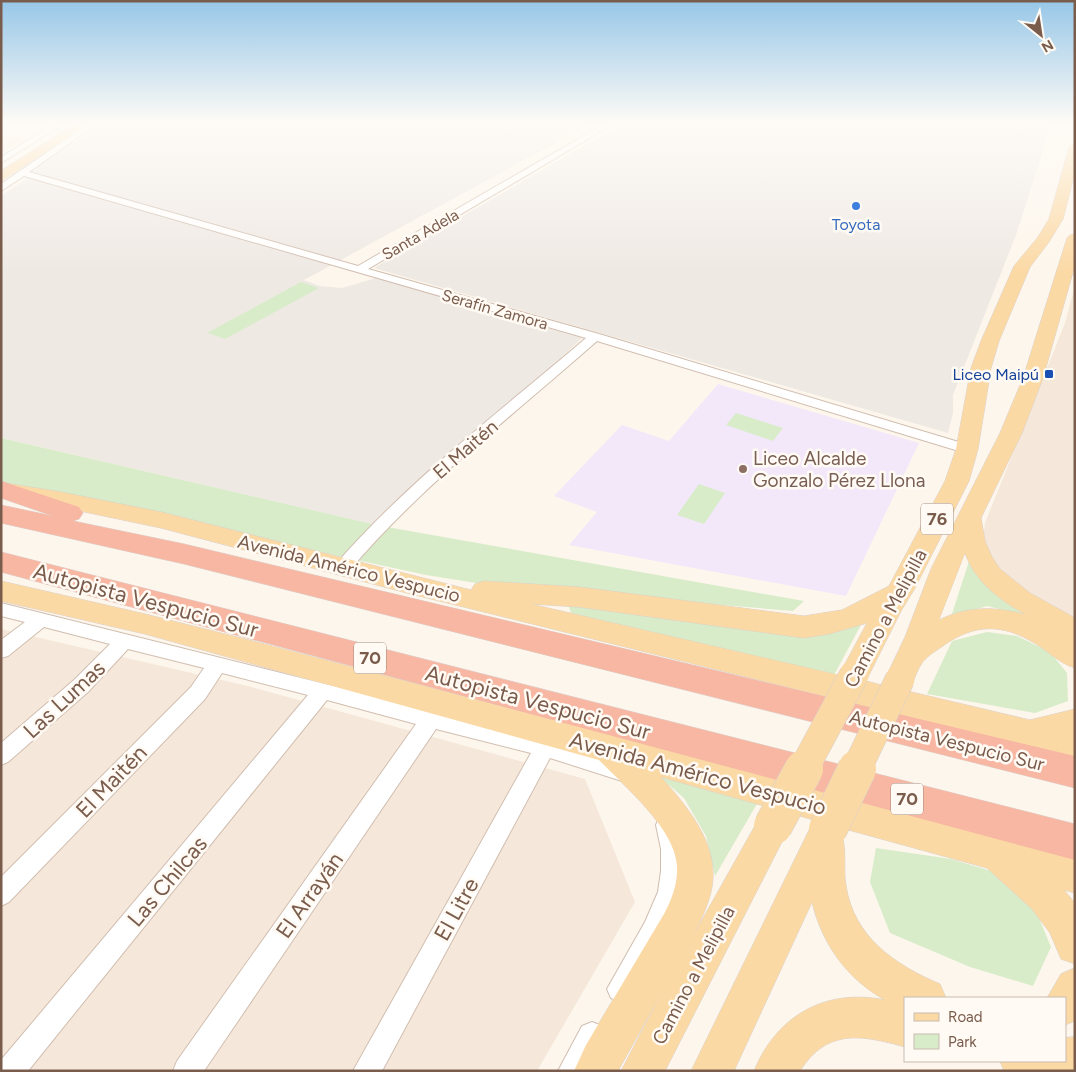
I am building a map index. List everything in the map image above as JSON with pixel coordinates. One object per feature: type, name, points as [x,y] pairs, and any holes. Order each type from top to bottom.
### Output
[{"type":"highway","points":[[2,489],[184,554]]},
{"type":"highway","name":"Autopista Vespucio Sur","points":[[1,514],[184,554],[1075,772]]},
{"type":"highway","name":"Autopista Vespucio Sur","points":[[1,562],[1075,842]]},
{"type":"main road","name":"Camino a Melipilla","points":[[642,1071],[889,607],[902,588],[957,481],[967,448],[981,368],[990,341],[1025,261],[1044,239],[1056,219],[1068,173]]},
{"type":"main road","name":"Camino a Melipilla","points":[[712,1071],[905,667],[944,569],[1011,433],[1069,277],[1074,244]]},
{"type":"main road","points":[[1025,261],[1074,244]]},
{"type":"main road","name":"Avenida Américo Vespucio","points":[[2,489],[160,520],[406,584],[1075,744]]},
{"type":"main road","points":[[969,517],[969,530],[976,556],[993,579],[1014,597],[1075,632]]},
{"type":"main road","points":[[406,584],[579,597],[804,627],[830,625],[850,619],[871,610],[902,588]]},
{"type":"main road","name":"Avenida Américo Vespucio","points":[[4,608],[145,624],[240,648],[1075,875]]},
{"type":"main road","points":[[905,667],[956,625],[970,621],[990,619],[1030,628],[1054,640],[1075,657]]},
{"type":"main road","points":[[1020,731],[1053,729],[1075,722]]},
{"type":"main road","points":[[595,1071],[674,932],[692,891],[695,865],[692,853],[679,828],[649,787],[621,759],[605,747]]},
{"type":"main road","points":[[827,831],[826,876],[829,896],[838,926],[862,960],[876,972],[891,983],[924,997]]},
{"type":"main road","points":[[983,850],[1002,860],[1037,888],[1063,920],[1075,945]]},
{"type":"main road","points":[[1066,1003],[1075,988]]},
{"type":"main road","points":[[775,1071],[783,1056],[796,1040],[813,1028],[831,1019],[861,1016],[878,1018],[904,1026]]},
{"type":"main road","points":[[1032,1062],[1049,1062]]},
{"type":"street","points":[[1,188],[22,173]]},
{"type":"street","name":"Serafín Zamora","points":[[22,173],[595,338],[967,448]]},
{"type":"street","name":"Santa Adela","points":[[358,270],[526,173]]},
{"type":"street","name":"El Maitén","points":[[342,568],[377,527],[402,503],[595,338]]},
{"type":"street","name":"Avenida Américo Vespucio","points":[[4,608],[217,665],[545,748],[617,769],[649,787]]},
{"type":"street","points":[[1,650],[41,619]]},
{"type":"street","name":"Las Lumas","points":[[1,756],[87,680],[125,640]]},
{"type":"street","name":"El Maitén","points":[[1,894],[198,693],[217,665]]},
{"type":"street","name":"Las Chilcas","points":[[10,1071],[323,692]]},
{"type":"street","name":"El Arrayán","points":[[187,1071],[431,719]]},
{"type":"street","name":"El Litre","points":[[367,1071],[545,748]]},
{"type":"street","points":[[572,1071],[666,908],[674,873],[669,832],[664,816],[649,787]]},
{"type":"shaded area","points":[[31,173],[500,173],[304,280],[320,286],[342,288],[376,278],[582,338],[381,526],[1,438],[1,196],[27,179]]},
{"type":"shaded area","points":[[537,173],[1036,173],[1016,235],[953,395],[953,413],[948,433],[374,268]]},
{"type":"shaded area","points":[[1075,286],[1075,620],[1041,602],[996,568],[983,540],[985,523],[1065,323]]},
{"type":"shaded area","name":"Liceo Alcalde Gonzalo Pérez Llona","points":[[718,384],[919,443],[846,596],[569,545],[597,512],[554,496],[622,425],[669,441]]},
{"type":"shaded area","points":[[1,629],[248,686],[585,779],[635,902],[537,1071],[1,1071]]},
{"type":"green space","points":[[301,282],[319,288],[225,339],[207,333]]},
{"type":"green space","points":[[736,413],[783,428],[773,441],[726,425]]},
{"type":"green space","points":[[1,438],[381,526],[804,601],[793,611],[495,586],[426,575],[1,483]]},
{"type":"green space","points":[[699,484],[725,493],[704,524],[677,515]]},
{"type":"green space","points":[[970,558],[1028,616],[987,606],[951,617]]},
{"type":"green space","points":[[568,604],[862,623],[833,677],[571,613]]},
{"type":"green space","points":[[987,632],[1017,636],[1050,652],[1067,673],[1068,701],[1035,713],[927,694],[952,641]]},
{"type":"green space","points":[[654,772],[758,802],[715,876],[706,836],[684,798]]},
{"type":"green space","points":[[876,848],[951,859],[998,873],[1036,911],[1051,947],[1033,986],[970,967],[890,933],[870,882]]},
{"type":"place","name":"Toyota","points":[[856,206]]},
{"type":"place","name":"Liceo Maipú","points":[[1049,374]]},
{"type":"place","name":"Liceo Alcalde Gonzalo Pérez Llona","points":[[743,469]]}]
